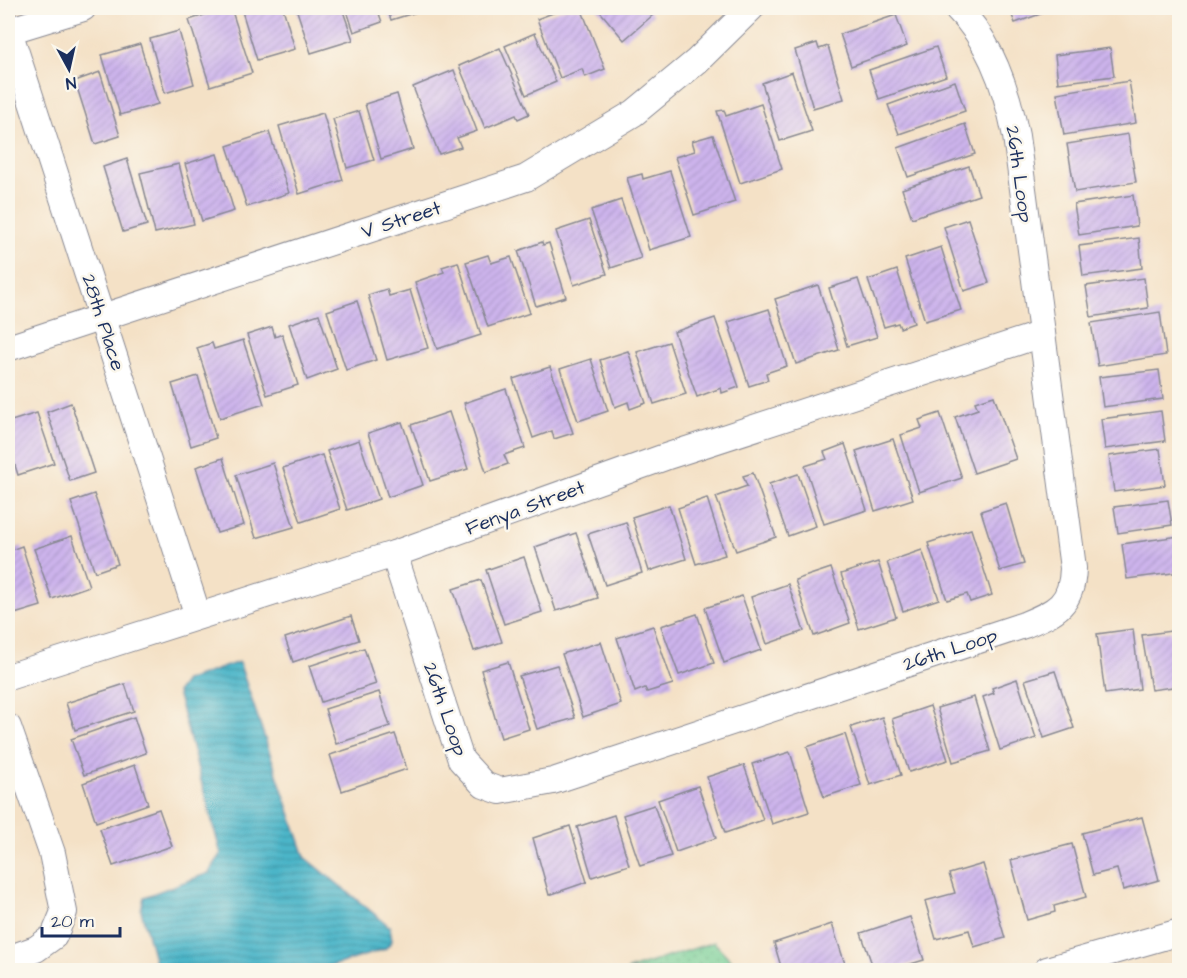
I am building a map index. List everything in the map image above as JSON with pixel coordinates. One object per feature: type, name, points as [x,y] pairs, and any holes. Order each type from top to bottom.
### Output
[{"type":"street","points":[[8,30],[83,8]]},
{"type":"street","name":"V Street","points":[[8,348],[526,178],[634,113],[697,61],[751,8]]},
{"type":"street","name":"26th Loop","points":[[394,554],[461,760],[484,785],[500,791],[524,789],[553,782],[1024,625],[1049,614],[1063,604],[1073,582],[1016,136],[1009,102],[984,44],[957,8]]},
{"type":"street","name":"28th Place","points":[[8,30],[103,317],[198,616]]},
{"type":"street","name":"Fenya Street","points":[[8,677],[394,554],[665,457],[1041,334]]},
{"type":"street","points":[[8,727],[52,853],[64,912],[54,936],[36,950],[8,959]]},
{"type":"street","points":[[1047,970],[1179,932]]},
{"type":"green space","points":[[714,942],[740,970],[627,970]]},
{"type":"water","points":[[239,662],[305,857],[390,927],[392,941],[385,949],[319,970],[157,970],[141,910],[144,897],[209,873],[221,854],[177,692],[185,681]]},
{"type":"building","points":[[231,8],[252,73],[210,86],[189,20]]},
{"type":"building","points":[[241,8],[283,8],[295,49],[257,60]]},
{"type":"building","points":[[296,8],[342,8],[353,40],[311,53]]},
{"type":"building","points":[[346,8],[377,8],[382,22],[354,32]]},
{"type":"building","points":[[387,8],[422,8],[423,10],[391,20]]},
{"type":"building","points":[[566,8],[581,8],[605,69],[585,77],[582,69],[560,78],[537,19]]},
{"type":"building","points":[[597,8],[647,8],[653,15],[624,40]]},
{"type":"building","points":[[1009,8],[1057,8],[1015,23]]},
{"type":"building","points":[[896,15],[907,46],[851,66],[840,34]]},
{"type":"building","points":[[179,31],[194,84],[165,93],[150,39]]},
{"type":"building","points":[[535,33],[556,82],[526,95],[505,46]]},
{"type":"building","points":[[817,43],[819,49],[828,46],[844,99],[813,108],[795,50]]},
{"type":"building","points":[[140,44],[158,104],[120,115],[102,55]]},
{"type":"building","points":[[936,47],[946,76],[879,99],[869,70]]},
{"type":"building","points":[[500,48],[529,114],[518,119],[516,115],[485,128],[459,66]]},
{"type":"building","points":[[1110,48],[1114,76],[1058,83],[1055,55]]},
{"type":"building","points":[[454,70],[477,131],[457,138],[461,147],[439,154],[413,87]]},
{"type":"building","points":[[100,72],[120,136],[95,144],[75,81]]},
{"type":"building","points":[[792,72],[812,131],[780,141],[762,83]]},
{"type":"building","points":[[955,81],[965,111],[899,134],[888,105]]},
{"type":"building","points":[[1129,81],[1136,123],[1064,135],[1057,93]]},
{"type":"building","points":[[397,94],[413,149],[381,159],[365,104]]},
{"type":"building","points":[[761,104],[782,169],[740,183],[717,111],[724,110],[726,116]]},
{"type":"building","points":[[359,111],[374,160],[347,168],[333,119]]},
{"type":"building","points":[[323,113],[343,180],[299,194],[279,126]]},
{"type":"building","points":[[965,124],[975,154],[908,177],[898,148]]},
{"type":"building","points":[[269,132],[289,193],[247,207],[227,146]]},
{"type":"building","points":[[1128,134],[1136,182],[1075,192],[1067,144]]},
{"type":"building","points":[[713,135],[735,202],[694,215],[675,157],[695,151],[692,141]]},
{"type":"building","points":[[217,154],[234,211],[202,221],[185,164]]},
{"type":"building","points":[[127,159],[147,225],[123,232],[103,167]]},
{"type":"building","points":[[179,164],[194,224],[155,233],[140,173]]},
{"type":"building","points":[[969,166],[979,195],[912,218],[902,189]]},
{"type":"building","points":[[670,171],[691,237],[649,250],[627,178],[642,174],[643,179]]},
{"type":"building","points":[[1133,195],[1137,226],[1079,235],[1074,204]]},
{"type":"building","points":[[621,200],[641,258],[611,268],[591,210]]},
{"type":"building","points":[[968,219],[989,283],[964,291],[944,227]]},
{"type":"building","points":[[589,220],[607,274],[574,285],[556,231]]},
{"type":"building","points":[[1139,238],[1142,268],[1083,276],[1079,246]]},
{"type":"building","points":[[542,242],[543,245],[549,243],[566,297],[536,306],[518,251]]},
{"type":"building","points":[[941,247],[961,310],[925,321],[905,259]]},
{"type":"building","points":[[488,255],[491,263],[511,257],[530,313],[488,327],[466,262]]},
{"type":"building","points":[[458,262],[481,335],[437,349],[415,282],[444,272],[442,267]]},
{"type":"building","points":[[897,270],[914,323],[900,328],[898,323],[884,327],[868,280]]},
{"type":"building","points":[[1144,278],[1148,308],[1091,317],[1086,286]]},
{"type":"building","points":[[858,279],[877,337],[847,346],[829,288]]},
{"type":"building","points":[[818,285],[839,350],[796,364],[775,299]]},
{"type":"building","points":[[387,289],[389,296],[410,290],[428,348],[387,360],[368,295]]},
{"type":"building","points":[[357,301],[376,360],[346,370],[327,311]]},
{"type":"building","points":[[769,309],[787,366],[766,373],[768,380],[749,386],[728,322]]},
{"type":"building","points":[[1160,312],[1166,355],[1098,366],[1091,323]]},
{"type":"building","points":[[319,314],[337,369],[307,380],[289,324]]},
{"type":"building","points":[[715,318],[739,387],[722,393],[721,388],[697,397],[674,332]]},
{"type":"building","points":[[272,327],[275,337],[282,334],[298,385],[267,395],[247,335]]},
{"type":"building","points":[[243,340],[264,404],[220,418],[197,348],[212,343],[214,349]]},
{"type":"building","points":[[669,342],[686,394],[654,404],[637,352]]},
{"type":"building","points":[[628,351],[646,403],[630,409],[628,402],[615,407],[600,360]]},
{"type":"building","points":[[591,359],[608,411],[578,421],[560,369]]},
{"type":"building","points":[[550,367],[573,433],[554,439],[552,431],[533,438],[513,379]]},
{"type":"building","points":[[1159,370],[1163,399],[1103,407],[1099,377]]},
{"type":"building","points":[[198,376],[216,438],[191,446],[172,384]]},
{"type":"building","points":[[506,389],[525,448],[504,455],[508,464],[486,472],[464,403]]},
{"type":"building","points":[[994,396],[1016,459],[974,473],[955,417],[978,409],[975,402]]},
{"type":"building","points":[[71,403],[94,473],[70,481],[47,412]]},
{"type":"building","points":[[1161,411],[1165,441],[1105,449],[1101,419]]},
{"type":"building","points":[[449,412],[468,469],[430,481],[411,425]]},
{"type":"building","points":[[37,413],[54,463],[18,475],[8,443],[8,422]]},
{"type":"building","points":[[940,413],[962,478],[919,492],[901,435],[922,428],[919,420]]},
{"type":"building","points":[[402,422],[423,485],[388,497],[368,433]]},
{"type":"building","points":[[893,439],[913,499],[875,511],[856,451]]},
{"type":"building","points":[[359,440],[379,499],[347,510],[327,451]]},
{"type":"building","points":[[845,444],[867,510],[824,524],[805,466],[827,459],[824,452]]},
{"type":"building","points":[[1160,449],[1165,485],[1114,492],[1109,456]]},
{"type":"building","points":[[322,455],[340,509],[301,522],[283,468]]},
{"type":"building","points":[[223,458],[244,525],[217,533],[196,467]]},
{"type":"building","points":[[273,463],[294,527],[256,538],[236,475]]},
{"type":"building","points":[[753,473],[776,537],[736,551],[716,497],[747,486],[743,476]]},
{"type":"building","points":[[798,474],[816,526],[788,536],[769,484]]},
{"type":"building","points":[[94,494],[118,564],[95,572],[71,502]]},
{"type":"building","points":[[707,498],[725,555],[696,564],[678,508]]},
{"type":"building","points":[[1168,500],[1172,525],[1118,533],[1114,507]]},
{"type":"building","points":[[1006,503],[1024,564],[1000,571],[981,511]]},
{"type":"building","points":[[669,505],[686,559],[649,571],[632,517]]},
{"type":"building","points":[[626,522],[642,573],[605,585],[588,534]]},
{"type":"building","points":[[971,529],[992,595],[970,602],[967,594],[947,600],[928,543]]},
{"type":"building","points":[[576,533],[598,598],[556,611],[535,547]]},
{"type":"building","points":[[72,536],[89,586],[52,599],[34,549]]},
{"type":"building","points":[[1179,536],[1180,572],[1127,579],[1122,544]]},
{"type":"building","points":[[22,546],[41,606],[8,616],[8,551]]},
{"type":"building","points":[[922,550],[939,599],[903,611],[887,562]]},
{"type":"building","points":[[524,557],[542,612],[504,624],[486,570]]},
{"type":"building","points":[[878,562],[896,617],[859,629],[841,574]]},
{"type":"building","points":[[831,568],[850,623],[814,636],[795,580]]},
{"type":"building","points":[[481,580],[502,642],[474,651],[453,589]]},
{"type":"building","points":[[788,584],[804,631],[767,644],[751,597]]},
{"type":"building","points":[[742,596],[761,650],[724,663],[705,608]]},
{"type":"building","points":[[697,614],[714,663],[679,675],[661,626]]},
{"type":"building","points":[[351,616],[359,640],[293,662],[285,638]]},
{"type":"building","points":[[653,626],[673,684],[647,692],[645,688],[635,692],[617,638]]},
{"type":"building","points":[[1133,629],[1140,689],[1105,694],[1097,634]]},
{"type":"building","points":[[1171,631],[1180,686],[1151,690],[1142,635]]},
{"type":"building","points":[[601,642],[621,704],[583,717],[562,654]]},
{"type":"building","points":[[364,648],[376,684],[321,702],[309,666]]},
{"type":"building","points":[[508,662],[529,729],[501,738],[481,670]]},
{"type":"building","points":[[557,665],[575,718],[537,729],[519,676]]},
{"type":"building","points":[[1055,671],[1074,728],[1044,738],[1025,680]]},
{"type":"building","points":[[1017,679],[1036,738],[1000,750],[983,697],[994,693],[992,688]]},
{"type":"building","points":[[125,684],[134,711],[75,730],[66,703]]},
{"type":"building","points":[[379,692],[390,726],[336,744],[325,709]]},
{"type":"building","points":[[974,697],[990,751],[953,762],[937,708]]},
{"type":"building","points":[[930,706],[948,760],[909,772],[892,719]]},
{"type":"building","points":[[134,717],[146,753],[84,775],[71,739]]},
{"type":"building","points":[[882,717],[901,775],[870,785],[851,727]]},
{"type":"building","points":[[395,734],[407,769],[342,791],[330,755]]},
{"type":"building","points":[[845,734],[861,785],[824,797],[807,747]]},
{"type":"building","points":[[790,752],[809,812],[772,824],[752,764]]},
{"type":"building","points":[[135,765],[148,804],[96,822],[83,783]]},
{"type":"building","points":[[744,765],[763,820],[725,833],[707,777]]},
{"type":"building","points":[[698,786],[716,838],[676,852],[658,800]]},
{"type":"building","points":[[1176,804],[1180,804],[1180,823],[1178,823]]},
{"type":"building","points":[[654,805],[671,856],[640,866],[623,815]]},
{"type":"building","points":[[159,809],[172,846],[113,866],[100,829]]},
{"type":"building","points":[[614,815],[629,865],[592,877],[577,827]]},
{"type":"building","points":[[1142,817],[1159,880],[1123,890],[1117,869],[1093,875],[1082,833]]},
{"type":"building","points":[[570,826],[587,882],[549,895],[533,838]]},
{"type":"building","points":[[1072,844],[1086,897],[1054,906],[1055,912],[1027,920],[1011,860]]},
{"type":"building","points":[[983,864],[1005,938],[974,947],[969,930],[936,939],[925,901],[955,893],[949,874]]},
{"type":"building","points":[[910,917],[924,960],[904,966],[905,970],[874,970],[861,933]]},
{"type":"building","points":[[832,924],[847,970],[782,970],[774,943]]}]
